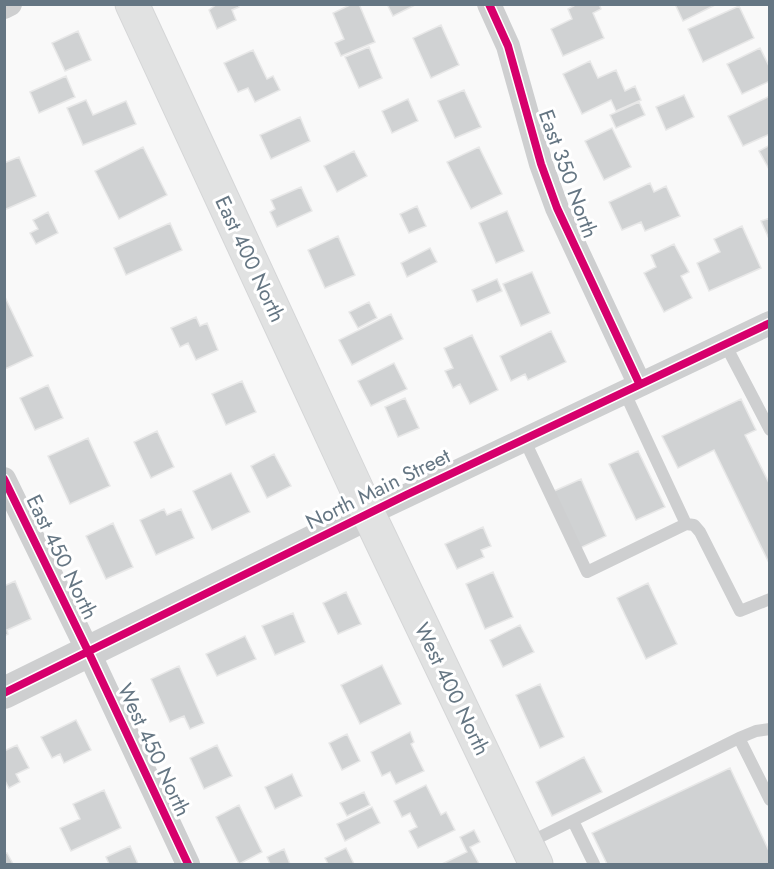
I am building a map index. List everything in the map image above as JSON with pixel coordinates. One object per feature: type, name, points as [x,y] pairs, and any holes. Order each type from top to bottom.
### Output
[{"type":"main road","name":"East 400 North","points":[[132,4],[368,514]]},
{"type":"main road","name":"West 400 North","points":[[368,514],[531,854]]},
{"type":"street","points":[[4,7],[10,4]]},
{"type":"street","name":"East 350 North","points":[[489,4],[508,46],[541,164],[556,208],[631,387]]},
{"type":"street","name":"North Main Street","points":[[4,693],[368,514],[631,387],[770,323]]},
{"type":"street","name":"East 450 North","points":[[4,479],[88,651]]},
{"type":"street","name":"West 450 North","points":[[88,651],[188,864]]},
{"type":"lane","points":[[725,344],[770,430]]},
{"type":"lane","points":[[631,387],[686,524]]},
{"type":"lane","points":[[524,439],[587,572],[686,524],[694,525],[700,532],[740,612],[770,599]]},
{"type":"lane","points":[[531,854],[573,821],[740,738],[756,731],[770,729]]},
{"type":"lane","points":[[740,738],[770,800]]},
{"type":"lane","points":[[573,821],[594,864]]},
{"type":"building","points":[[217,4],[238,4],[239,7],[232,10],[236,20],[217,29],[209,10]]},
{"type":"building","points":[[352,4],[359,4],[375,42],[341,56],[335,43],[344,39],[333,13]]},
{"type":"building","points":[[387,4],[417,4],[393,16]]},
{"type":"building","points":[[577,4],[599,4],[601,9],[593,13],[604,38],[563,56],[551,29],[572,19],[568,9]]},
{"type":"building","points":[[675,4],[717,4],[683,21]]},
{"type":"building","points":[[739,6],[754,38],[703,62],[688,29]]},
{"type":"building","points":[[441,25],[459,65],[431,78],[413,38]]},
{"type":"building","points":[[78,31],[91,60],[65,71],[52,43]]},
{"type":"building","points":[[369,47],[382,78],[359,88],[345,57]]},
{"type":"building","points":[[760,48],[770,68],[770,81],[742,94],[727,64]]},
{"type":"building","points":[[253,50],[267,79],[273,76],[280,90],[255,102],[248,88],[238,92],[224,63]]},
{"type":"building","points":[[590,61],[598,78],[616,70],[625,91],[635,86],[641,100],[616,111],[611,100],[582,114],[563,74]]},
{"type":"building","points":[[66,76],[75,97],[39,113],[30,92]]},
{"type":"building","points":[[464,90],[481,127],[455,138],[438,101]]},
{"type":"building","points":[[684,95],[694,117],[666,130],[656,107]]},
{"type":"building","points":[[770,96],[770,134],[743,146],[728,116]]},
{"type":"building","points":[[408,99],[418,121],[392,133],[382,111]]},
{"type":"building","points":[[86,100],[93,115],[126,101],[136,124],[83,145],[67,108]]},
{"type":"building","points":[[639,102],[645,115],[616,128],[610,115]]},
{"type":"building","points":[[300,117],[310,141],[271,159],[260,135]]},
{"type":"building","points":[[612,128],[631,167],[604,180],[585,141]]},
{"type":"building","points":[[770,145],[770,171],[759,151]]},
{"type":"building","points":[[143,147],[167,195],[119,219],[95,171]]},
{"type":"building","points":[[479,147],[502,194],[471,209],[447,162]]},
{"type":"building","points":[[354,151],[367,176],[337,192],[324,166]]},
{"type":"building","points":[[19,157],[36,196],[4,210],[4,163]]},
{"type":"building","points":[[650,183],[654,192],[666,186],[680,216],[645,231],[641,222],[622,230],[609,202]]},
{"type":"building","points":[[301,187],[312,211],[277,227],[270,212],[275,209],[271,200]]},
{"type":"building","points":[[417,206],[426,226],[409,233],[400,214]]},
{"type":"building","points":[[507,211],[524,251],[496,263],[479,223]]},
{"type":"building","points":[[48,212],[58,233],[36,244],[30,233],[38,229],[33,220]]},
{"type":"building","points":[[770,218],[770,241],[761,221]]},
{"type":"building","points":[[170,223],[182,250],[126,275],[114,248]]},
{"type":"building","points":[[742,226],[761,268],[709,291],[697,263],[720,252],[714,239]]},
{"type":"building","points":[[338,236],[355,275],[325,288],[308,250]]},
{"type":"building","points":[[674,244],[689,272],[681,276],[692,298],[664,312],[644,273],[656,267],[651,255]]},
{"type":"building","points":[[430,248],[437,262],[407,277],[401,263]]},
{"type":"building","points":[[532,272],[550,313],[521,326],[503,284]]},
{"type":"building","points":[[497,279],[502,291],[477,302],[472,290]]},
{"type":"building","points":[[5,297],[33,356],[5,369],[4,367]]},
{"type":"building","points":[[369,302],[377,318],[358,328],[349,312]]},
{"type":"building","points":[[391,314],[403,339],[352,365],[339,340]]},
{"type":"building","points":[[196,317],[200,326],[207,323],[218,350],[196,360],[188,343],[180,347],[171,328]]},
{"type":"building","points":[[551,331],[566,362],[528,380],[525,374],[511,381],[500,356]]},
{"type":"building","points":[[472,335],[498,390],[470,404],[460,384],[453,388],[445,371],[453,368],[444,348]]},
{"type":"building","points":[[394,363],[407,389],[371,406],[358,381]]},
{"type":"building","points":[[242,381],[256,412],[226,425],[212,394]]},
{"type":"building","points":[[48,385],[63,418],[35,430],[20,398]]},
{"type":"building","points":[[405,398],[419,428],[398,437],[385,407]]},
{"type":"building","points":[[741,399],[756,430],[745,435],[770,485],[770,565],[714,450],[678,468],[662,436]]},
{"type":"building","points":[[157,431],[174,467],[151,478],[134,442]]},
{"type":"building","points":[[88,438],[110,486],[70,504],[48,456]]},
{"type":"building","points":[[638,451],[665,507],[636,520],[609,464]]},
{"type":"building","points":[[274,454],[291,486],[267,498],[251,466]]},
{"type":"building","points":[[231,473],[250,512],[212,530],[193,491]]},
{"type":"building","points":[[581,479],[606,536],[578,549],[552,492]]},
{"type":"building","points":[[164,509],[167,515],[181,509],[194,538],[156,555],[140,520]]},
{"type":"building","points":[[113,523],[133,567],[106,579],[86,536]]},
{"type":"building","points":[[483,527],[491,546],[481,550],[484,557],[457,569],[445,544]]},
{"type":"building","points":[[493,572],[513,617],[485,629],[466,584]]},
{"type":"building","points":[[15,581],[31,619],[7,630],[8,634],[4,636],[4,586]]},
{"type":"building","points":[[648,583],[677,644],[646,659],[617,598]]},
{"type":"building","points":[[346,592],[361,624],[338,634],[323,603]]},
{"type":"building","points":[[293,613],[305,642],[275,655],[262,626]]},
{"type":"building","points":[[520,625],[534,652],[503,667],[490,640]]},
{"type":"building","points":[[245,636],[256,659],[217,676],[206,654]]},
{"type":"building","points":[[382,665],[401,704],[360,724],[341,685]]},
{"type":"building","points":[[179,666],[204,723],[190,729],[184,716],[170,722],[151,679]]},
{"type":"building","points":[[540,684],[564,737],[540,748],[516,695]]},
{"type":"building","points":[[76,720],[91,750],[64,763],[60,754],[52,758],[41,737]]},
{"type":"building","points":[[410,732],[414,742],[411,744],[424,771],[396,784],[390,772],[382,776],[371,752]]},
{"type":"building","points":[[347,734],[360,761],[342,770],[329,743]]},
{"type":"building","points":[[17,745],[29,768],[16,774],[20,782],[9,788],[4,779],[4,751]]},
{"type":"building","points":[[217,745],[232,776],[204,789],[190,758]]},
{"type":"building","points":[[584,757],[602,792],[552,816],[536,782]]},
{"type":"building","points":[[730,768],[770,853],[770,864],[607,864],[592,833]]},
{"type":"building","points":[[292,774],[302,796],[275,809],[265,787]]},
{"type":"building","points":[[426,785],[441,815],[446,812],[455,830],[418,848],[409,831],[417,827],[410,813],[402,817],[394,801]]},
{"type":"building","points":[[104,790],[121,828],[71,851],[60,828],[80,819],[73,804]]},
{"type":"building","points":[[364,792],[370,805],[347,816],[340,803]]},
{"type":"building","points":[[239,805],[262,852],[239,864],[216,817]]},
{"type":"building","points":[[372,807],[380,823],[345,841],[337,824]]},
{"type":"building","points":[[474,830],[480,842],[470,847],[479,864],[442,864],[467,852],[460,837]]},
{"type":"building","points":[[130,846],[138,864],[109,864],[106,857]]},
{"type":"building","points":[[346,848],[354,864],[328,864],[325,858]]},
{"type":"building","points":[[284,849],[290,864],[270,864],[267,857]]},
{"type":"building","points":[[7,853],[13,864],[4,864],[4,854]]},
{"type":"cycle path","points":[[489,4],[508,46],[541,164],[557,208],[639,383]]},
{"type":"cycle path","points":[[4,693],[406,495],[770,323]]},
{"type":"cycle path","points":[[4,479],[188,864]]}]
